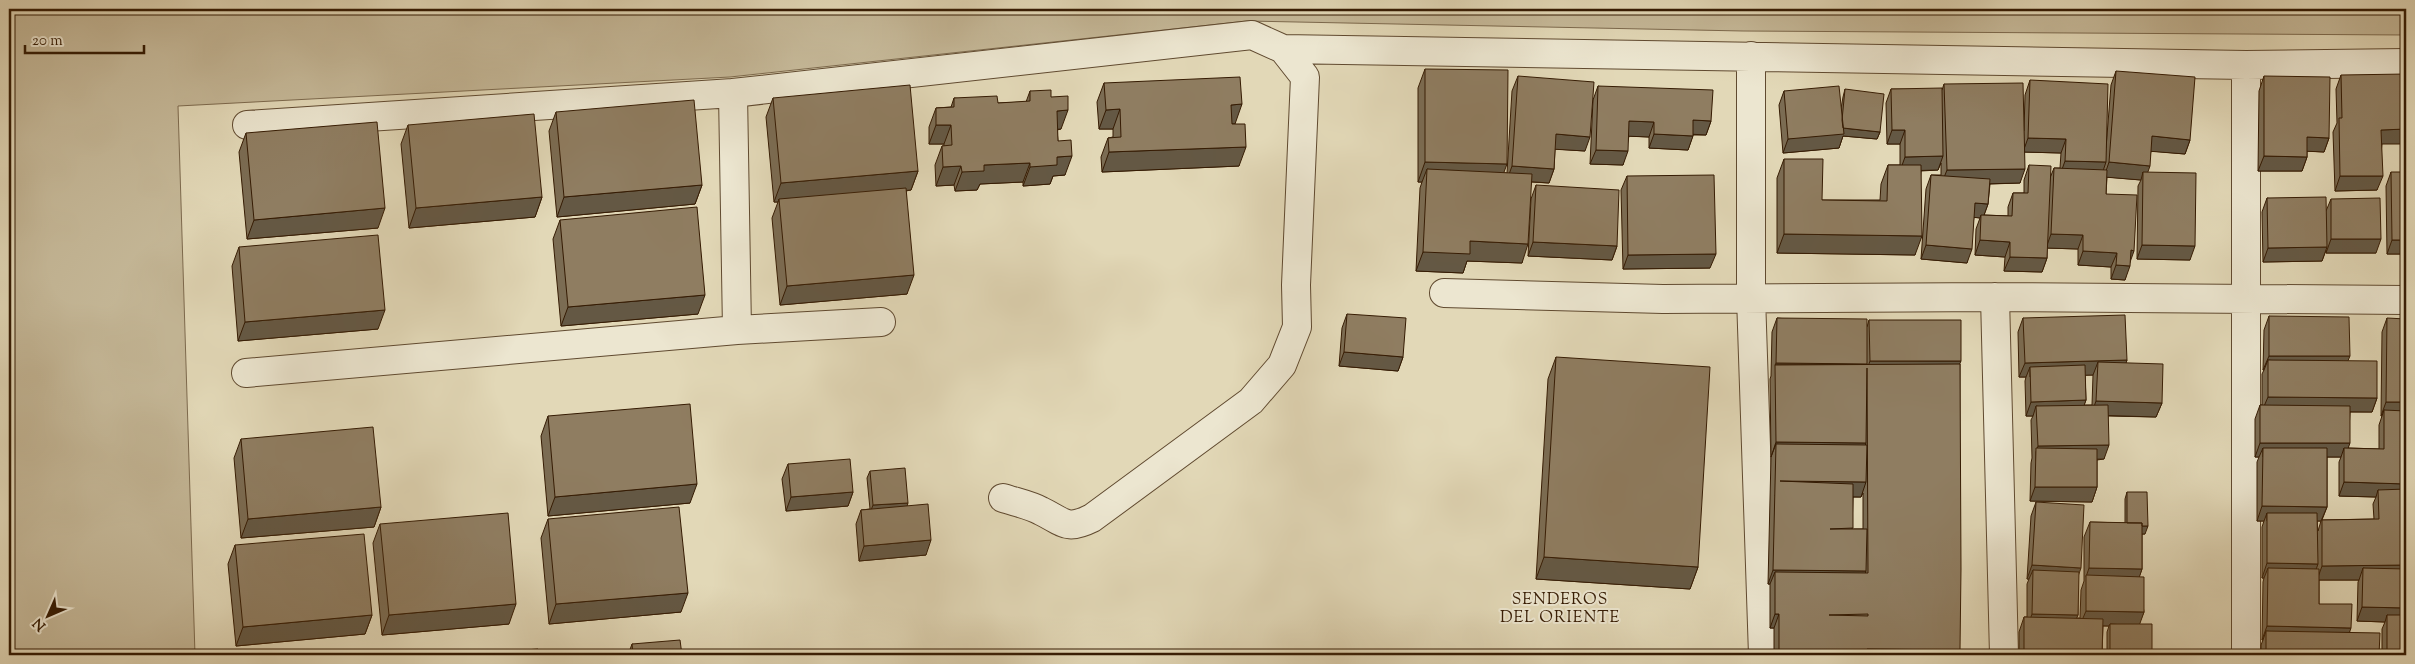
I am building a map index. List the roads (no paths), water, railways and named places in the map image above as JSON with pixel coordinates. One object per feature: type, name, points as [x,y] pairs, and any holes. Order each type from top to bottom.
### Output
[{"type":"street","points":[[247,125],[733,93],[1252,35],[1283,49],[2246,65],[2406,63]]},
{"type":"street","points":[[1003,498],[1040,510],[1064,525],[1078,525],[1092,518],[1251,401],[1282,365],[1297,327],[1296,285],[1305,77],[1283,49]]},
{"type":"street","points":[[1751,56],[1751,297],[1763,655]]},
{"type":"street","points":[[2246,65],[2246,655]]},
{"type":"street","points":[[733,93],[737,330]]},
{"type":"street","points":[[1444,293],[1663,299],[1995,297],[2406,300]]},
{"type":"street","points":[[1995,297],[2004,655]]},
{"type":"street","points":[[246,373],[737,330],[881,322]]},
{"type":"district","name":"SENDEROS DEL ORIENTE","points":[[1560,609]]}]
